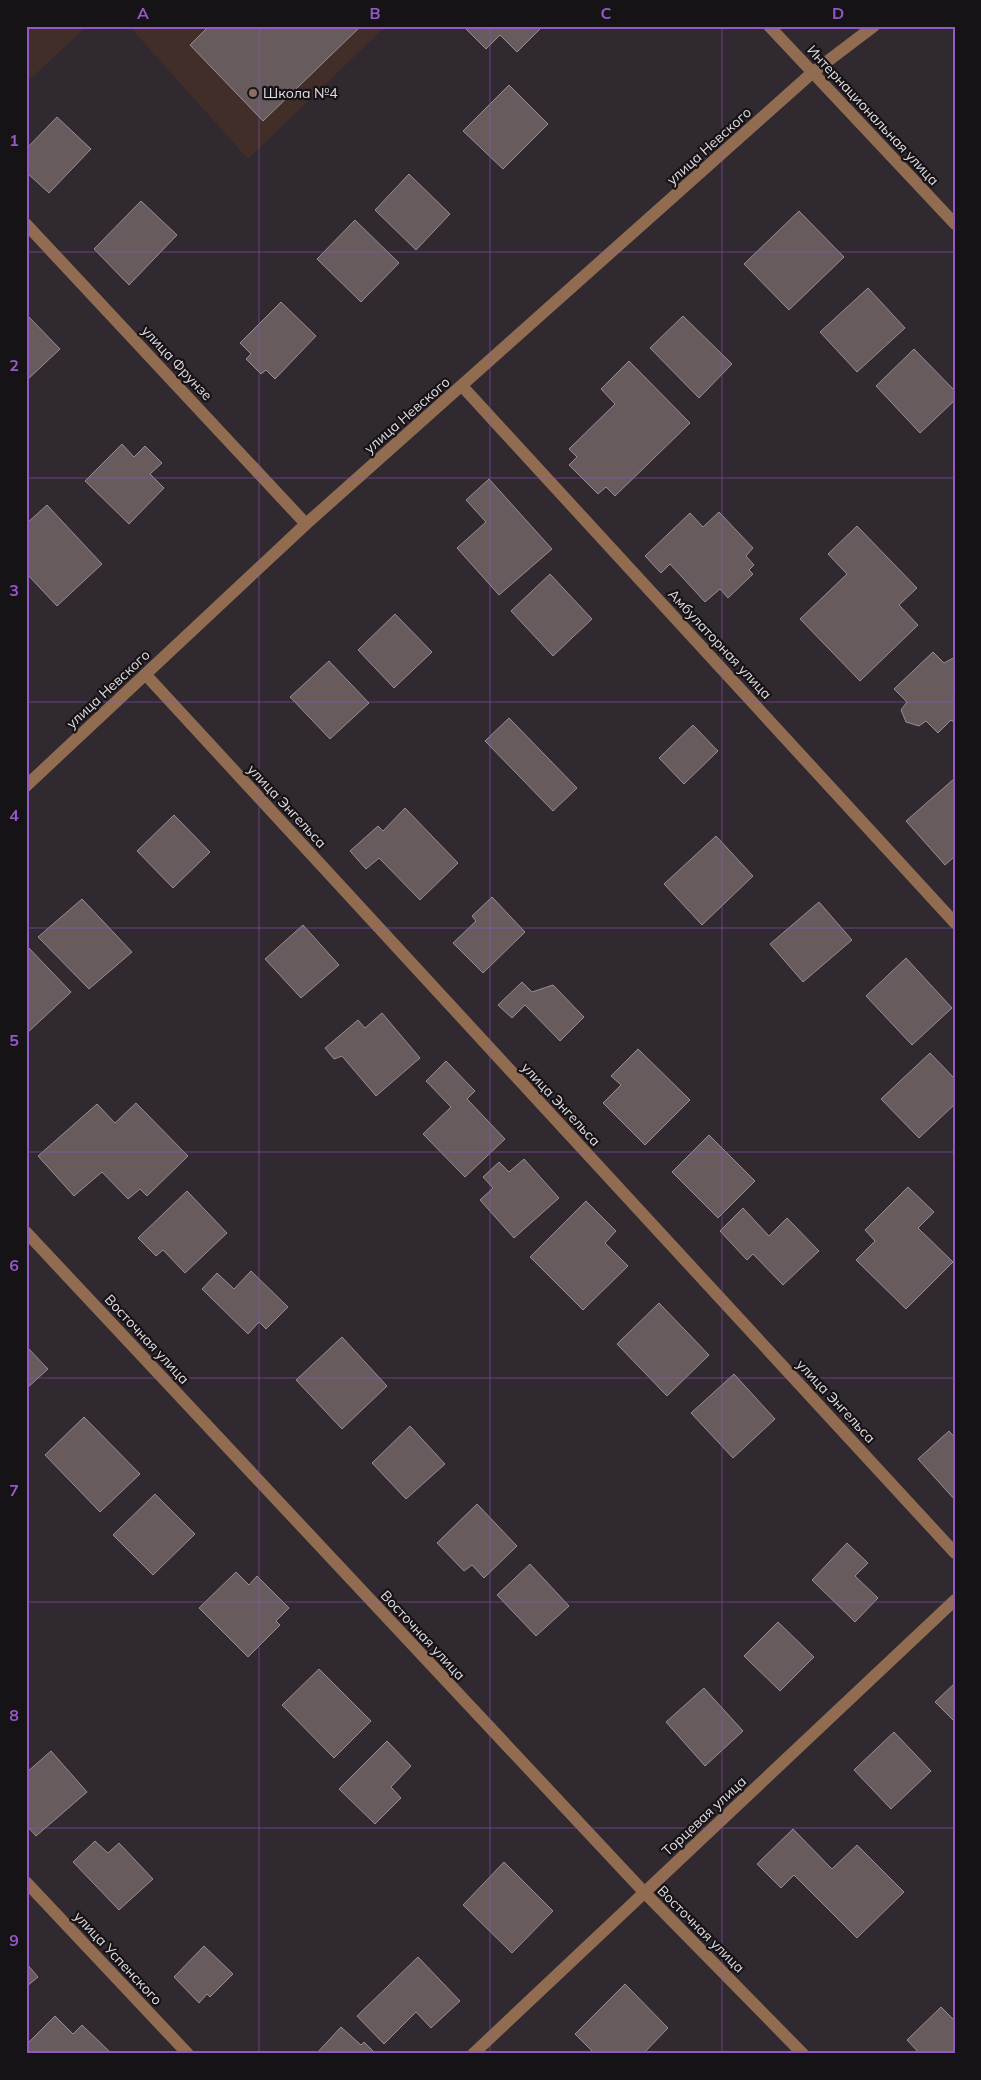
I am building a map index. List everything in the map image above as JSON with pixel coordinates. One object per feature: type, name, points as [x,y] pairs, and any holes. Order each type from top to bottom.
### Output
[{"type":"street","name":"Интернациональная улица","points":[[769,26],[955,224]]},
{"type":"street","name":"улица Невского","points":[[26,786],[306,524],[812,73],[874,26]]},
{"type":"street","name":"улица Фрунзе","points":[[26,224],[306,524]]},
{"type":"street","name":"Амбулаторная улица","points":[[462,386],[955,923]]},
{"type":"street","name":"улица Энгельса","points":[[146,675],[955,1552]]},
{"type":"street","name":"Восточная улица","points":[[26,1232],[644,1892],[803,2054]]},
{"type":"street","name":"Торцевая улица","points":[[473,2054],[955,1600]]},
{"type":"street","name":"улица Успенского","points":[[26,1882],[188,2054]]},
{"type":"shaded area","points":[[26,26],[87,26],[26,83]]},
{"type":"shaded area","name":"Школа №4","points":[[129,26],[386,26],[248,159]]},
{"type":"building","points":[[209,26],[361,26],[263,121],[190,45]]},
{"type":"building","points":[[463,26],[542,27],[517,52],[500,35],[486,49]]},
{"type":"building","points":[[509,85],[548,124],[503,169],[463,131]]},
{"type":"building","points":[[57,117],[91,149],[49,193],[26,172],[26,149]]},
{"type":"building","points":[[409,174],[450,214],[416,250],[375,210]]},
{"type":"building","points":[[141,201],[177,235],[129,285],[94,249]]},
{"type":"building","points":[[799,211],[844,257],[789,310],[744,264]]},
{"type":"building","points":[[355,220],[399,263],[361,302],[317,259]]},
{"type":"building","points":[[868,288],[905,328],[857,372],[820,332]]},
{"type":"building","points":[[281,302],[316,336],[275,379],[266,370],[261,374],[246,359],[251,354],[240,343]]},
{"type":"building","points":[[26,314],[60,349],[26,381]]},
{"type":"building","points":[[683,316],[732,364],[699,398],[650,348]]},
{"type":"building","points":[[914,349],[955,391],[955,400],[920,433],[876,386]]},
{"type":"building","points":[[629,361],[690,423],[615,496],[606,487],[598,494],[569,465],[577,457],[569,449],[615,404],[601,389]]},
{"type":"building","points":[[122,444],[134,457],[145,446],[162,463],[150,474],[164,488],[129,524],[85,481]]},
{"type":"building","points":[[489,479],[552,549],[499,595],[457,548],[486,522],[466,500]]},
{"type":"building","points":[[47,505],[102,564],[57,606],[26,573],[26,524]]},
{"type":"building","points":[[719,512],[753,548],[746,556],[754,565],[749,570],[753,574],[728,598],[720,589],[705,602],[670,564],[661,573],[645,556],[690,513],[703,527]]},
{"type":"building","points":[[857,526],[917,588],[899,605],[918,625],[860,681],[800,619],[847,574],[828,554]]},
{"type":"building","points":[[550,574],[592,619],[553,656],[511,611]]},
{"type":"building","points":[[395,614],[432,652],[394,688],[358,650]]},
{"type":"building","points":[[933,652],[944,663],[955,657],[955,723],[951,720],[938,733],[926,721],[919,726],[906,722],[901,710],[907,702],[894,689]]},
{"type":"building","points":[[329,661],[369,703],[330,739],[290,697]]},
{"type":"building","points":[[509,718],[577,788],[553,811],[485,741]]},
{"type":"building","points":[[693,725],[718,751],[684,784],[659,758]]},
{"type":"building","points":[[955,778],[955,856],[945,865],[906,821]]},
{"type":"building","points":[[405,808],[458,863],[420,900],[379,858],[366,869],[350,851],[378,826],[383,831]]},
{"type":"building","points":[[174,815],[210,852],[173,888],[137,851]]},
{"type":"building","points":[[716,836],[753,876],[702,925],[664,884]]},
{"type":"building","points":[[492,897],[525,932],[483,973],[453,943],[476,921],[472,916]]},
{"type":"building","points":[[82,899],[132,952],[89,989],[38,937]]},
{"type":"building","points":[[819,902],[852,940],[803,982],[770,944]]},
{"type":"building","points":[[303,925],[339,965],[301,998],[265,959]]},
{"type":"building","points":[[26,945],[71,992],[26,1034]]},
{"type":"building","points":[[906,958],[952,1008],[912,1045],[866,996]]},
{"type":"building","points":[[522,982],[532,992],[553,985],[584,1017],[560,1041],[525,1005],[512,1018],[498,1005]]},
{"type":"building","points":[[382,1013],[420,1058],[376,1096],[342,1056],[334,1059],[325,1048],[358,1020],[365,1028]]},
{"type":"building","points":[[638,1049],[690,1100],[645,1145],[603,1103],[621,1085],[611,1076]]},
{"type":"building","points":[[930,1053],[955,1079],[955,1104],[919,1138],[881,1099]]},
{"type":"building","points":[[446,1061],[475,1091],[467,1099],[505,1139],[465,1177],[423,1134],[451,1107],[426,1081]]},
{"type":"building","points":[[136,1103],[188,1156],[147,1196],[140,1189],[128,1199],[102,1172],[74,1196],[38,1156],[97,1104],[115,1123]]},
{"type":"building","points":[[709,1135],[755,1181],[718,1218],[672,1172]]},
{"type":"building","points":[[524,1159],[559,1198],[514,1238],[480,1200],[493,1188],[483,1177],[499,1162],[509,1172]]},
{"type":"building","points":[[908,1187],[934,1212],[918,1228],[953,1262],[906,1309],[856,1260],[875,1241],[865,1230]]},
{"type":"building","points":[[187,1191],[227,1233],[185,1273],[163,1250],[156,1256],[138,1238]]},
{"type":"building","points":[[586,1201],[616,1231],[605,1243],[628,1266],[583,1310],[530,1257]]},
{"type":"building","points":[[743,1208],[769,1236],[787,1218],[819,1251],[783,1285],[753,1254],[747,1260],[720,1231]]},
{"type":"building","points":[[251,1271],[288,1307],[266,1329],[259,1322],[248,1334],[202,1289],[217,1273],[234,1289]]},
{"type":"building","points":[[659,1303],[709,1355],[667,1396],[617,1344]]},
{"type":"building","points":[[342,1337],[387,1386],[342,1429],[296,1380]]},
{"type":"building","points":[[26,1346],[48,1369],[26,1389]]},
{"type":"building","points":[[734,1374],[775,1419],[733,1458],[691,1413]]},
{"type":"building","points":[[84,1417],[140,1474],[100,1512],[45,1455]]},
{"type":"building","points":[[410,1426],[445,1464],[406,1499],[372,1463]]},
{"type":"building","points":[[949,1431],[955,1438],[955,1500],[918,1459]]},
{"type":"building","points":[[155,1494],[195,1534],[153,1575],[113,1535]]},
{"type":"building","points":[[477,1504],[517,1546],[484,1578],[472,1565],[464,1571],[437,1543]]},
{"type":"building","points":[[847,1543],[868,1563],[855,1576],[878,1598],[855,1622],[812,1580]]},
{"type":"building","points":[[530,1564],[569,1606],[536,1636],[497,1595]]},
{"type":"building","points":[[236,1572],[249,1585],[257,1576],[289,1608],[276,1621],[280,1625],[248,1657],[199,1608]]},
{"type":"building","points":[[778,1622],[814,1657],[780,1691],[744,1656]]},
{"type":"building","points":[[319,1669],[371,1721],[334,1758],[282,1705]]},
{"type":"building","points":[[955,1683],[955,1722],[935,1702]]},
{"type":"building","points":[[704,1688],[743,1731],[705,1766],[666,1722]]},
{"type":"building","points":[[894,1732],[931,1771],[891,1809],[854,1770]]},
{"type":"building","points":[[387,1741],[411,1766],[391,1787],[401,1798],[375,1824],[339,1789]]},
{"type":"building","points":[[51,1751],[87,1792],[36,1836],[26,1825],[26,1773]]},
{"type":"building","points":[[793,1829],[832,1869],[857,1845],[904,1892],[857,1938],[794,1875],[781,1888],[757,1864]]},
{"type":"building","points":[[95,1841],[108,1853],[119,1843],[153,1879],[119,1910],[73,1862]]},
{"type":"building","points":[[504,1862],[553,1911],[512,1953],[463,1905]]},
{"type":"building","points":[[204,1946],[233,1974],[210,1997],[207,1994],[199,2003],[174,1977]]},
{"type":"building","points":[[418,1957],[460,2001],[431,2028],[416,2012],[384,2044],[357,2016]]},
{"type":"building","points":[[26,1963],[38,1977],[26,1987]]},
{"type":"building","points":[[625,1984],[668,2028],[643,2054],[595,2054],[575,2034]]},
{"type":"building","points":[[941,2007],[955,2021],[955,2054],[920,2054],[907,2040]]},
{"type":"building","points":[[55,2016],[73,2034],[82,2025],[112,2054],[26,2054],[26,2045]]},
{"type":"building","points":[[341,2027],[361,2045],[364,2042],[376,2054],[316,2054]]},
{"type":"place","name":"Школа №4","points":[[253,93]]}]
